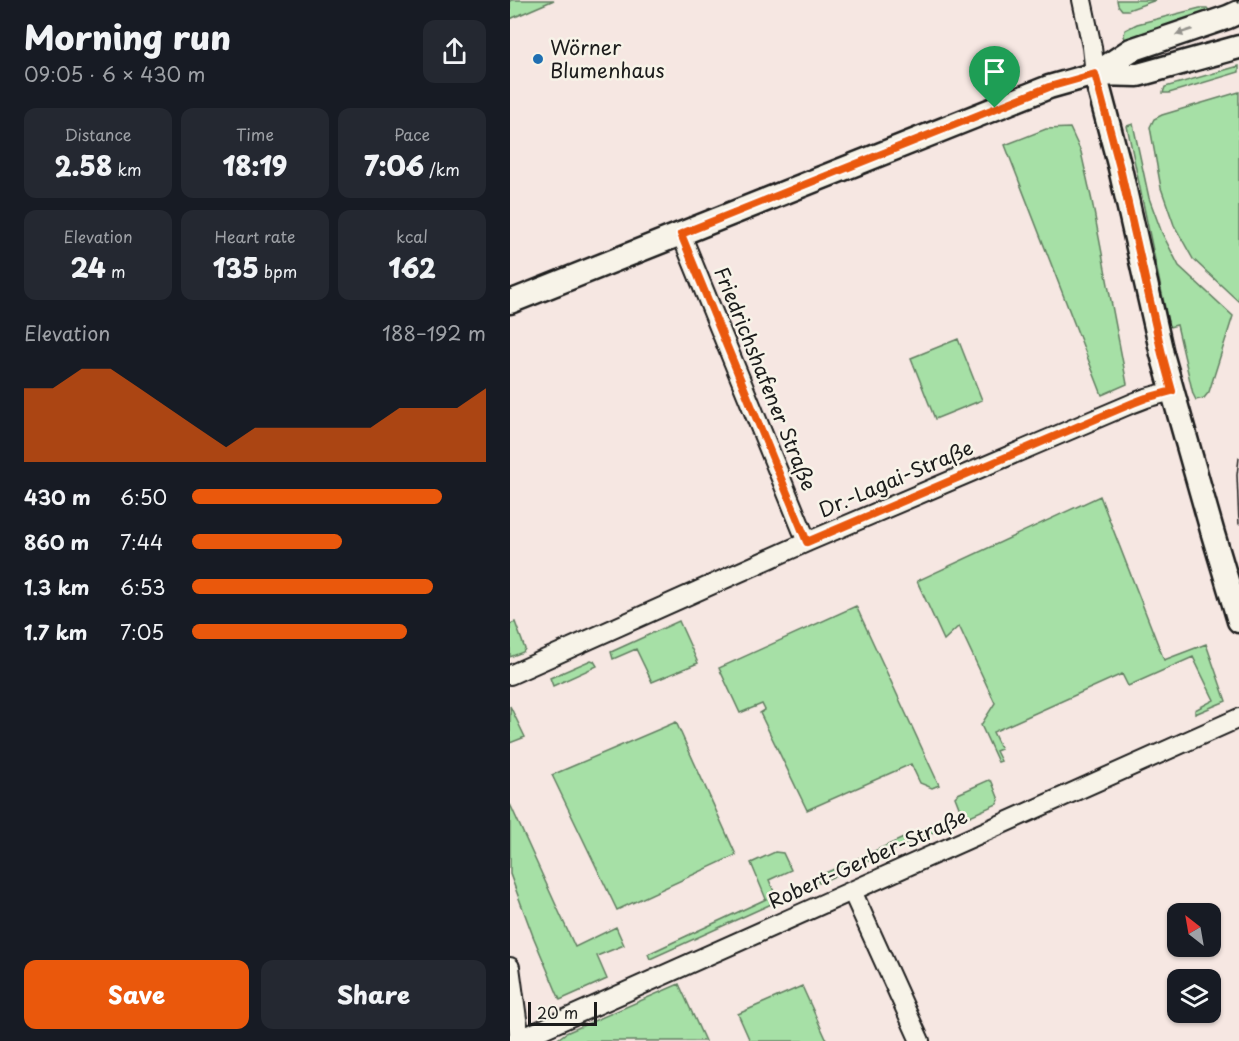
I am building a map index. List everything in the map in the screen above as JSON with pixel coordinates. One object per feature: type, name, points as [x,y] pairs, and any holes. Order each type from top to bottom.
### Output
[{"type":"street","points":[[1082,0],[1095,74],[1120,168],[1162,354],[1239,621]]},
{"type":"street","points":[[1095,74],[1131,50],[1239,12]]},
{"type":"street","points":[[510,302],[1049,87],[1095,74],[1138,75],[1239,47]]},
{"type":"street","name":"Friedrichshafener Straße","points":[[681,234],[807,542]]},
{"type":"street","name":"Dr.-Lagai-Straße","points":[[510,675],[807,542],[1133,403],[1172,391]]},
{"type":"street","name":"Robert-Gerber-Straße","points":[[519,1040],[1239,718]]},
{"type":"street","points":[[852,891],[920,1041]]},
{"type":"street","points":[[510,967],[519,1040]]},
{"type":"green space","points":[[510,0],[554,0],[510,19]]},
{"type":"green space","points":[[1117,0],[1156,0],[1122,10]]},
{"type":"green space","points":[[1207,8],[1213,15],[1126,41],[1125,30],[1137,24]]},
{"type":"green space","points":[[1239,66],[1239,72],[1163,93],[1165,87]]},
{"type":"green space","points":[[1239,92],[1238,301],[1193,259],[1174,225],[1161,188],[1150,127],[1154,119],[1162,115]]},
{"type":"green space","points":[[1133,124],[1149,198],[1162,233],[1179,266],[1233,316],[1209,392],[1204,398],[1196,400],[1177,325],[1169,327],[1127,126]]},
{"type":"green space","points":[[1070,128],[1081,152],[1092,201],[1127,384],[1102,395],[1005,145],[1046,129]]},
{"type":"green space","points":[[958,339],[982,400],[935,419],[911,358]]},
{"type":"green space","points":[[1100,496],[1164,660],[1206,644],[1226,701],[1195,714],[1195,710],[1214,700],[1193,657],[1128,686],[1122,674],[993,732],[1001,749],[996,751],[1001,761],[998,762],[981,725],[995,703],[959,626],[944,640],[917,581]]},
{"type":"green space","points":[[856,606],[939,785],[932,788],[920,783],[911,764],[807,810],[760,713],[765,710],[762,704],[740,713],[719,668]]},
{"type":"green space","points":[[679,621],[698,663],[652,682],[636,649],[613,659],[611,652]]},
{"type":"green space","points":[[515,622],[525,649],[510,657],[510,624]]},
{"type":"green space","points":[[591,660],[597,666],[553,686],[550,678]]},
{"type":"green space","points":[[510,706],[525,737],[510,743]]},
{"type":"green space","points":[[676,722],[736,855],[617,910],[552,775]]},
{"type":"green space","points":[[989,780],[999,800],[997,804],[819,883],[816,877],[946,819],[948,822],[962,815],[955,797]]},
{"type":"green space","points":[[510,804],[575,947],[616,927],[624,945],[597,956],[607,979],[560,1000],[510,874]]},
{"type":"green space","points":[[775,852],[783,853],[791,870],[769,880],[778,901],[650,959],[648,954],[766,899],[751,863]]},
{"type":"green space","points":[[679,984],[705,1041],[555,1041],[566,1033]]},
{"type":"green space","points":[[802,986],[827,1041],[750,1041],[738,1014]]},
{"type":"tram line","points":[[1236,0],[1239,3]]},
{"type":"tram line","points":[[1239,458],[1237,475],[1239,524]]},
{"type":"place","name":"Wörner Blumenhaus","points":[[538,59]]},
{"type":"route","points":[[1095,74],[1120,168],[1172,391],[1133,403],[807,542],[681,234],[995,108],[1049,87],[1095,74]]}]
